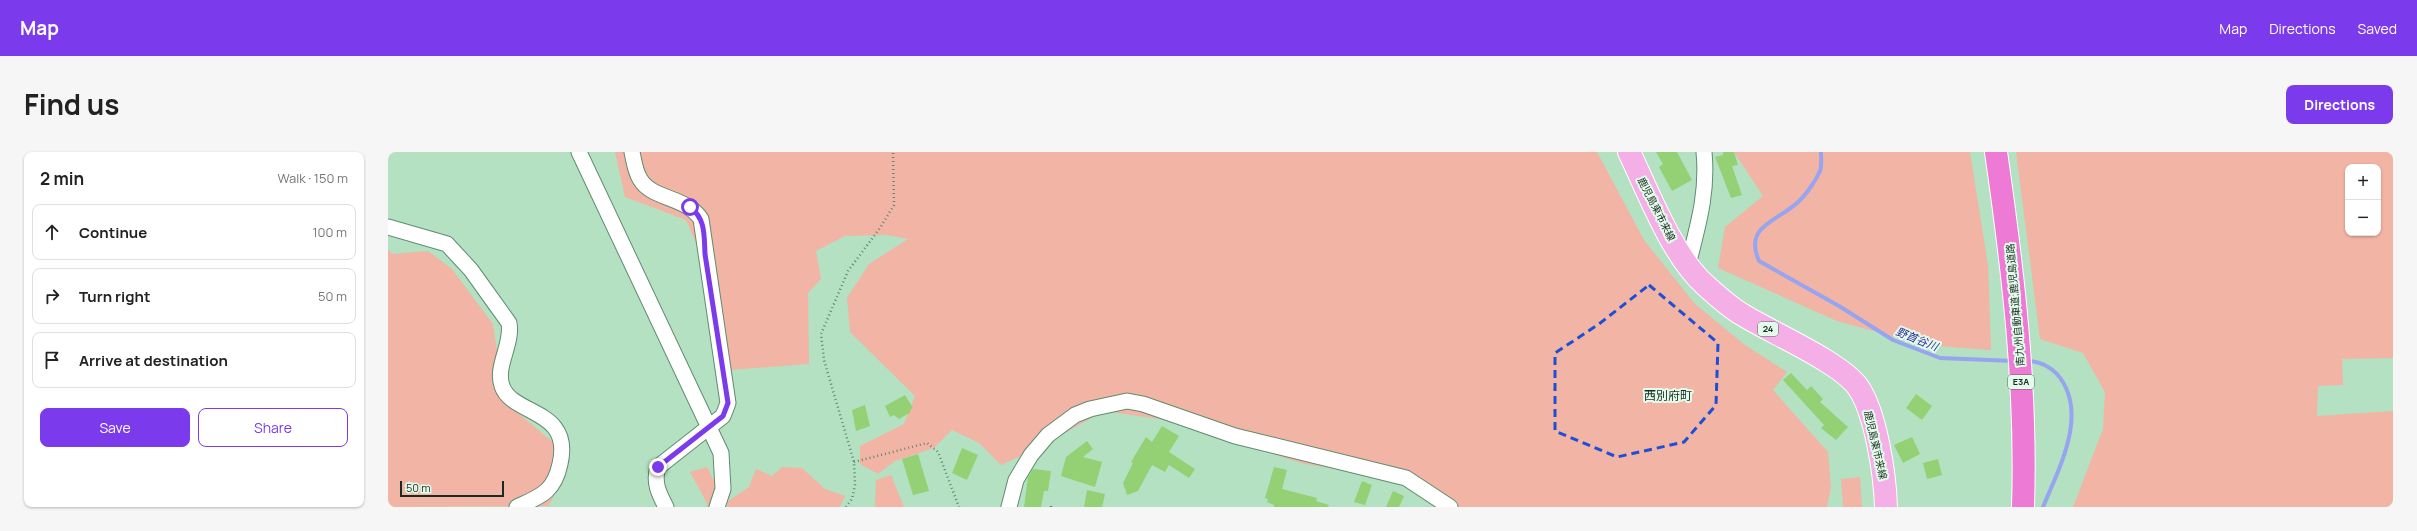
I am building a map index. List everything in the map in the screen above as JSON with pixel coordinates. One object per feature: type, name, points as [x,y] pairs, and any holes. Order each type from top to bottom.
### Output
[{"type":"highway","name":"南九州自動車道;鹿児島道路","points":[[1996,152],[2011,257],[2020,342],[2025,459],[2023,507]]},
{"type":"main road","name":"鹿児島東市来線","points":[[1629,152],[1667,232],[1702,282],[1741,314],[1838,369],[1858,387],[1870,413],[1880,454],[1886,507]]},
{"type":"street","points":[[579,152],[721,453],[723,489],[717,507]]},
{"type":"street","points":[[632,152],[637,174],[646,186],[682,202],[697,212],[702,220],[728,403],[723,416],[658,467],[655,477],[657,487],[666,507]]},
{"type":"street","points":[[1688,264],[1704,196],[1706,178],[1704,152]]},
{"type":"street","points":[[388,227],[447,244],[471,270],[509,323],[510,331],[500,375],[502,386],[507,395],[538,413],[560,434],[563,445],[556,480],[547,492],[517,507]]},
{"type":"street","points":[[1009,507],[1016,480],[1031,455],[1048,435],[1075,415],[1090,409],[1127,400],[1143,404],[1235,436],[1406,478],[1450,507]]},
{"type":"path","points":[[846,507],[852,498],[855,485],[854,462],[824,360],[821,334],[848,271],[880,228],[894,205],[893,152]]},
{"type":"path","points":[[854,462],[927,443],[938,452],[959,507]]},
{"type":"highlighted area","points":[[1649,285],[1718,343],[1716,405],[1684,442],[1617,457],[1555,431],[1555,353],[1599,324]]},
{"type":"shaded area","points":[[615,152],[1597,152],[1644,240],[1695,304],[1745,345],[1787,372],[1773,390],[1828,452],[1831,487],[1827,507],[1448,507],[1432,491],[1384,476],[1305,464],[1160,419],[1103,411],[1039,448],[1001,465],[979,443],[952,430],[934,448],[895,461],[878,474],[860,464],[860,446],[904,424],[915,396],[850,332],[847,298],[869,264],[908,239],[887,235],[845,236],[816,251],[821,279],[808,293],[809,364],[715,371],[705,263],[686,220],[625,197]]},
{"type":"shaded area","points":[[1734,152],[1970,152],[1988,265],[1991,350],[1924,345],[1837,321],[1718,268],[1725,227],[1763,196]]},
{"type":"shaded area","points":[[2016,152],[2393,152],[2393,358],[2342,359],[2343,385],[2318,386],[2317,416],[2393,411],[2393,507],[2073,507],[2103,429],[2105,392],[2083,353],[2040,339]]},
{"type":"shaded area","points":[[388,249],[392,254],[428,251],[452,269],[493,324],[500,371],[501,399],[554,443],[564,479],[548,506],[388,507]]},
{"type":"shaded area","points":[[707,467],[721,495],[716,507],[706,507],[708,505],[690,472]]},
{"type":"shaded area","points":[[782,467],[802,468],[825,489],[845,496],[840,507],[727,507],[728,501],[749,487],[756,469],[772,476]]},
{"type":"shaded area","points":[[891,475],[904,507],[875,507],[876,480]]},
{"type":"shaded area","points":[[1860,477],[1862,507],[1843,507],[1841,479]]},
{"type":"building","points":[[1656,152],[1677,152],[1692,180],[1672,191],[1659,167],[1663,164]]},
{"type":"building","points":[[1723,152],[1734,152],[1738,165],[1732,166],[1742,195],[1731,198],[1715,157],[1723,155]]},
{"type":"building","points":[[1791,373],[1807,390],[1811,386],[1823,399],[1820,402],[1848,427],[1836,440],[1821,428],[1824,425],[1783,380]]},
{"type":"building","points":[[1916,394],[1932,406],[1922,420],[1906,408]]},
{"type":"building","points":[[905,395],[913,408],[910,410],[911,412],[899,419],[894,415],[890,417],[885,406]]},
{"type":"building","points":[[865,405],[870,426],[856,431],[852,410]]},
{"type":"building","points":[[1162,426],[1179,436],[1169,452],[1195,469],[1189,478],[1169,465],[1165,472],[1152,465],[1138,491],[1127,495],[1123,483],[1133,463],[1131,462],[1146,437],[1152,442]]},
{"type":"building","points":[[1912,437],[1920,454],[1903,463],[1894,445]]},
{"type":"building","points":[[1087,441],[1093,449],[1083,457],[1102,462],[1095,487],[1061,476],[1066,457]]},
{"type":"building","points":[[962,448],[978,455],[967,480],[952,473]]},
{"type":"building","points":[[918,454],[929,491],[913,495],[902,459]]},
{"type":"building","points":[[1938,459],[1942,475],[1927,479],[1923,463]]},
{"type":"building","points":[[1274,467],[1287,470],[1282,489],[1317,498],[1316,501],[1329,505],[1328,507],[1274,507],[1274,505],[1267,502],[1268,499],[1265,498]]},
{"type":"building","points":[[1033,469],[1051,471],[1048,491],[1044,491],[1041,507],[1024,507],[1028,477]]},
{"type":"building","points":[[1362,481],[1372,485],[1365,505],[1354,502]]},
{"type":"building","points":[[1087,490],[1105,494],[1102,507],[1084,507]]},
{"type":"building","points":[[1393,491],[1404,496],[1399,507],[1386,507]]},
{"type":"waterway","name":"野首谷川","points":[[1821,152],[1820,171],[1801,199],[1790,209],[1765,225],[1759,232],[1756,239],[1755,249],[1759,261],[1839,306],[1893,340],[1940,358],[2014,361]]},
{"type":"waterway","name":"野首谷川","points":[[2027,361],[2043,364],[2057,374],[2067,389],[2071,405],[2071,422],[2068,440],[2057,475],[2043,507]]},
{"type":"district","name":"西別府町","points":[[1668,396]]},
{"type":"route","points":[[658,467],[723,416],[727,410],[728,403],[705,254],[704,230],[702,220],[697,212],[690,207]]}]
